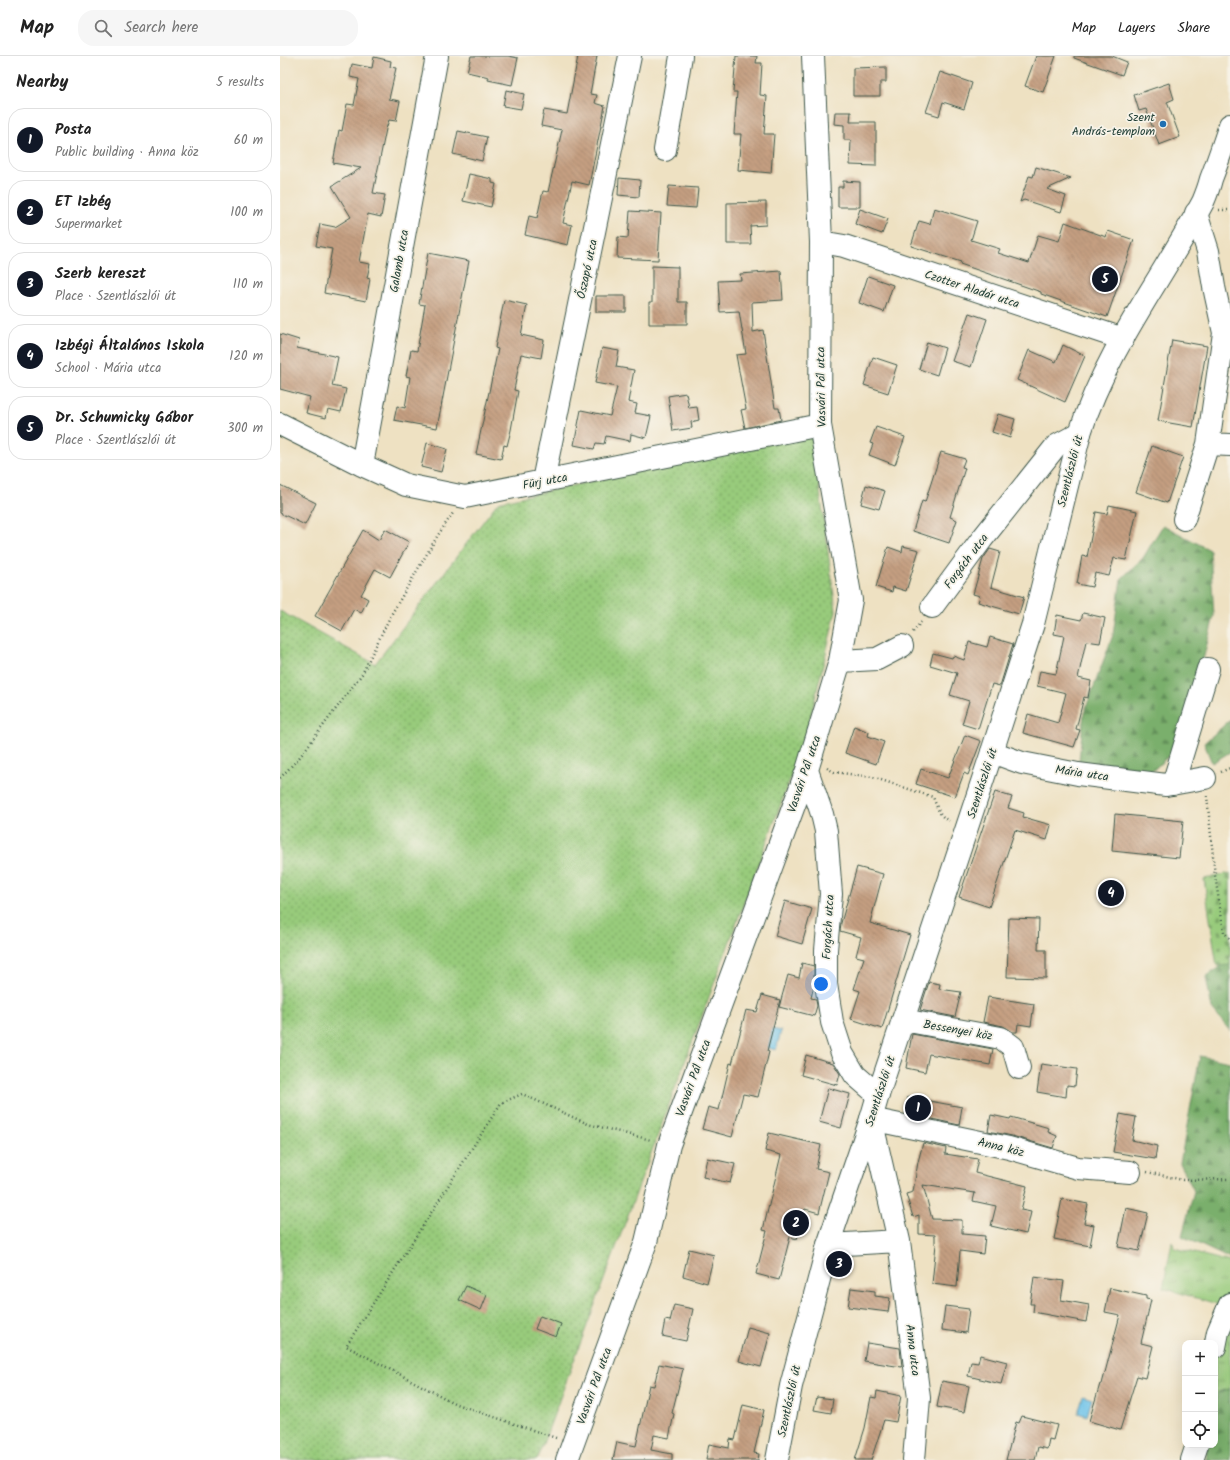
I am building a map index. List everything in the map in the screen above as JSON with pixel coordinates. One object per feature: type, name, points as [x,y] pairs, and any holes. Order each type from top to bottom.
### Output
[{"type":"street","name":"Galamb utca","points":[[362,466],[437,56]]},
{"type":"street","name":"Őszapó utca","points":[[543,482],[630,56]]},
{"type":"street","points":[[665,150],[681,56]]},
{"type":"street","name":"Vasvári Pál utca","points":[[570,1452],[646,1242],[669,1145],[808,765],[840,661],[850,600],[820,425],[821,242],[813,56]]},
{"type":"street","name":"Szentlászlói út","points":[[777,1460],[791,1386],[828,1245],[871,1119],[1033,624],[1080,433],[1090,402],[1101,378],[1203,201],[1220,157],[1230,124]]},
{"type":"street","points":[[1184,519],[1208,444],[1224,333],[1208,251],[1196,213]]},
{"type":"street","name":"Czotter Aladár utca","points":[[821,242],[844,246],[1123,339]]},
{"type":"street","name":"Fürj utca","points":[[280,424],[362,466],[406,485],[465,497],[820,425]]},
{"type":"street","name":"Forgách utca","points":[[932,607],[982,539],[1056,446],[1080,433]]},
{"type":"street","points":[[1208,444],[1230,445]]},
{"type":"street","points":[[840,661],[877,659],[902,646]]},
{"type":"street","points":[[1173,784],[1208,669]]},
{"type":"street","name":"Mária utca","points":[[992,752],[1022,763],[1078,774],[1166,785],[1205,778]]},
{"type":"street","name":"Forgách utca","points":[[808,765],[826,831],[831,894],[826,950],[826,984],[832,1022],[842,1053],[855,1075],[878,1095]]},
{"type":"street","name":"Bessenyei köz","points":[[903,1020],[1001,1038],[1013,1047],[1019,1068]]},
{"type":"street","name":"Anna köz","points":[[871,1119],[1009,1148],[1078,1168],[1130,1172]]},
{"type":"street","name":"Anna utca","points":[[871,1119],[899,1241],[919,1398],[914,1460]]},
{"type":"street","points":[[828,1245],[899,1241]]},
{"type":"street","points":[[1216,1340],[1218,1332],[1230,1304]]},
{"type":"street","points":[[1192,1460],[1196,1448]]},
{"type":"path","points":[[1220,210],[1230,210]]},
{"type":"path","points":[[280,778],[299,758],[362,674],[395,609],[438,535],[465,497]]},
{"type":"path","points":[[902,646],[932,607]]},
{"type":"path","points":[[808,765],[834,772],[872,777],[933,797],[943,818],[952,822]]},
{"type":"path","points":[[1205,778],[1215,876],[1224,932],[1230,939]]},
{"type":"path","points":[[570,1452],[456,1404],[346,1346],[501,1103],[522,1094],[588,1124],[669,1145]]},
{"type":"path","points":[[1130,1172],[1134,1170],[1183,1180],[1230,1179]]},
{"type":"green space","points":[[812,433],[836,611],[806,736],[537,1460],[280,1460],[280,611],[375,664],[498,502]]},
{"type":"green space","points":[[1163,525],[1210,550],[1214,616],[1197,684],[1172,753],[1149,774],[1079,761],[1084,713],[1113,635],[1121,579],[1143,558]]},
{"type":"green space","points":[[1230,720],[1230,752],[1212,763],[1204,743]]},
{"type":"green space","points":[[1230,873],[1230,965],[1217,966],[1204,879]]},
{"type":"green space","points":[[1230,959],[1230,1031],[1212,1009],[1206,977]]},
{"type":"green space","points":[[1200,1056],[1230,1062],[1230,1259],[1182,1236],[1194,1191],[1180,1163]]},
{"type":"green space","points":[[1172,1242],[1175,1248],[1230,1262],[1230,1389],[1218,1392],[1218,1340],[1212,1340],[1217,1304],[1163,1288]]},
{"type":"green space","points":[[1230,1389],[1230,1460],[1207,1460],[1206,1448],[1218,1448],[1218,1392]]},
{"type":"water","points":[[772,1029],[781,1031],[776,1050],[768,1048]]},
{"type":"water","points":[[1083,1396],[1092,1399],[1087,1416],[1078,1413]]},
{"type":"building","points":[[471,56],[508,56],[518,58],[512,85],[488,80],[489,77],[467,72]]},
{"type":"building","points":[[578,56],[597,56],[590,94],[597,95],[595,103],[605,106],[589,185],[572,181],[563,223],[572,225],[568,245],[525,235],[529,216],[537,218],[543,191],[548,192],[562,130],[541,126],[544,110],[567,114]]},
{"type":"building","points":[[736,56],[757,56],[756,63],[762,63],[760,95],[767,96],[764,134],[774,134],[771,173],[738,170],[741,134],[734,134],[737,92],[733,92]]},
{"type":"building","points":[[1036,56],[1056,56],[1043,92],[1025,86]]},
{"type":"building","points":[[1074,56],[1112,56],[1127,62],[1122,75],[1074,58]]},
{"type":"building","points":[[374,57],[391,61],[390,67],[396,68],[389,99],[400,101],[396,121],[389,120],[386,129],[373,193],[385,195],[381,217],[368,214],[359,262],[370,264],[367,278],[370,279],[366,301],[324,293],[332,249],[316,246],[320,224],[335,227],[351,217],[332,186],[361,168],[333,163],[339,130],[342,131],[347,104],[354,105],[359,79],[350,77],[352,64],[372,68]]},
{"type":"building","points":[[886,67],[886,82],[880,82],[880,96],[853,96],[853,68]]},
{"type":"building","points":[[940,72],[972,83],[964,109],[943,102],[939,116],[926,112]]},
{"type":"building","name":"Szent András-templom","points":[[1169,83],[1174,99],[1167,102],[1180,137],[1159,145],[1146,109],[1139,111],[1134,95]]},
{"type":"building","points":[[506,90],[524,94],[521,109],[503,106]]},
{"type":"building","points":[[835,112],[851,112],[850,122],[876,122],[876,166],[850,165],[851,140],[844,140],[844,125],[834,124]]},
{"type":"building","points":[[458,131],[487,137],[482,161],[453,154]]},
{"type":"building","points":[[1036,167],[1071,178],[1047,189],[1066,196],[1061,212],[1024,200],[1020,202],[1029,176],[1033,177]]},
{"type":"building","points":[[469,174],[492,179],[492,183],[496,184],[491,207],[463,201]]},
{"type":"building","points":[[619,178],[640,180],[639,197],[618,195]]},
{"type":"building","points":[[843,181],[860,182],[860,207],[838,207],[838,187],[843,187]]},
{"type":"building","points":[[669,186],[698,188],[696,208],[667,206]]},
{"type":"building","points":[[766,202],[766,225],[750,226],[751,244],[727,244],[727,203]]},
{"type":"building","points":[[934,208],[977,221],[971,240],[1000,249],[998,253],[1029,263],[1038,235],[1059,241],[1065,222],[1106,237],[1108,231],[1134,240],[1107,317],[960,264],[961,262],[911,246],[919,221],[930,224]]},
{"type":"building","points":[[860,209],[888,219],[882,234],[855,224]]},
{"type":"building","points":[[630,211],[661,213],[658,260],[617,258],[618,237],[628,238]]},
{"type":"building","points":[[428,253],[469,261],[437,428],[394,420],[397,406],[405,408],[410,377],[406,376],[411,350],[417,351],[425,305],[419,304]]},
{"type":"building","points":[[652,266],[678,267],[678,302],[687,302],[687,324],[649,324],[649,302],[652,302]]},
{"type":"building","points":[[781,271],[783,300],[752,302],[753,332],[763,330],[775,408],[779,408],[781,420],[745,428],[741,410],[746,409],[736,355],[746,354],[739,311],[720,312],[718,281],[741,280],[740,274]]},
{"type":"building","points":[[868,276],[893,285],[884,312],[859,303]]},
{"type":"building","points":[[596,296],[626,296],[626,312],[596,312]]},
{"type":"building","points":[[504,300],[527,305],[521,335],[544,340],[541,358],[521,354],[514,390],[518,391],[511,430],[507,446],[504,445],[501,459],[476,454],[498,349],[495,348]]},
{"type":"building","points":[[969,313],[987,319],[971,367],[952,361]]},
{"type":"building","points":[[280,334],[299,340],[297,348],[338,357],[332,386],[346,389],[341,412],[328,409],[326,418],[306,413],[310,397],[280,389]]},
{"type":"building","points":[[1172,340],[1207,346],[1193,427],[1158,421]]},
{"type":"building","points":[[927,342],[945,348],[937,375],[919,369]]},
{"type":"building","points":[[1063,345],[1085,356],[1065,402],[1017,380],[1029,350],[1056,362]]},
{"type":"building","points":[[602,348],[619,351],[616,367],[634,370],[628,402],[637,404],[635,413],[651,416],[646,438],[631,434],[630,441],[606,436],[604,444],[596,443],[594,449],[574,445],[581,410],[610,416],[617,387],[595,383]]},
{"type":"building","points":[[873,357],[897,365],[888,393],[864,385]]},
{"type":"building","points":[[686,393],[689,408],[697,407],[699,420],[691,422],[692,428],[673,431],[668,396]]},
{"type":"building","points":[[998,414],[1015,419],[1010,438],[992,432]]},
{"type":"building","points":[[876,427],[905,437],[895,465],[869,455],[873,444],[870,443]]},
{"type":"building","points":[[427,443],[447,449],[441,472],[421,467]]},
{"type":"building","points":[[1152,446],[1183,457],[1167,503],[1136,492]]},
{"type":"building","points":[[941,452],[965,459],[962,467],[965,468],[950,517],[957,520],[949,543],[913,531],[922,501],[925,502]]},
{"type":"building","points":[[280,485],[316,503],[305,525],[280,513]]},
{"type":"building","points":[[866,485],[885,491],[879,509],[861,504]]},
{"type":"building","points":[[1109,505],[1137,511],[1126,560],[1114,558],[1109,576],[1095,573],[1092,587],[1077,584],[1082,556],[1087,557],[1096,512],[1107,514]]},
{"type":"building","points":[[385,529],[409,542],[390,577],[375,569],[361,595],[368,599],[361,613],[354,609],[342,631],[315,616],[363,530],[379,540]]},
{"type":"building","points":[[903,546],[919,550],[906,591],[893,587],[892,592],[876,587],[888,547],[902,552]]},
{"type":"building","points":[[990,549],[1000,552],[991,587],[1024,597],[1019,614],[978,602],[980,596],[973,594],[983,559]]},
{"type":"building","points":[[1083,613],[1105,618],[1100,643],[1086,641],[1078,678],[1091,681],[1088,698],[1084,697],[1076,729],[1080,730],[1074,747],[1023,733],[1028,714],[1058,723],[1066,693],[1037,686],[1040,671],[1056,674],[1064,636],[1054,634],[1057,615],[1081,620]]},
{"type":"building","points":[[990,637],[1013,644],[1000,686],[992,684],[978,729],[962,724],[969,701],[950,695],[957,673],[930,665],[933,653],[952,658],[953,656],[964,660],[969,642],[987,647]]},
{"type":"building","points":[[854,726],[869,732],[868,736],[884,742],[876,764],[845,753]]},
{"type":"building","points":[[965,735],[981,741],[968,775],[964,773],[955,797],[916,784],[921,769],[948,778]]},
{"type":"building","points":[[995,792],[1012,797],[1008,808],[1024,813],[1023,817],[1051,825],[1047,840],[1015,830],[989,907],[959,897]]},
{"type":"building","points":[[1115,814],[1183,821],[1179,858],[1112,851]]},
{"type":"building","points":[[857,867],[883,874],[870,923],[910,935],[882,1029],[851,1019],[860,991],[854,989],[864,958],[856,956],[861,937],[840,931]]},
{"type":"building","points":[[785,901],[812,909],[802,944],[775,936]]},
{"type":"building","points":[[1009,918],[1039,919],[1038,950],[1046,950],[1046,978],[1007,977]]},
{"type":"building","points":[[802,963],[814,966],[814,985],[811,998],[816,999],[817,1006],[814,1016],[779,1007],[788,975],[799,978]]},
{"type":"building","points":[[929,982],[940,984],[939,989],[961,992],[955,1017],[920,1010]]},
{"type":"building","points":[[762,995],[780,1000],[767,1051],[769,1052],[758,1097],[743,1094],[732,1137],[702,1129],[708,1107],[719,1110],[730,1063],[732,1064],[746,1010],[757,1012]]},
{"type":"building","points":[[988,997],[1034,1004],[1031,1026],[1018,1024],[1017,1032],[1013,1032],[1003,1026],[983,1022]]},
{"type":"building","points":[[912,1034],[993,1049],[990,1065],[929,1054],[925,1072],[906,1068]]},
{"type":"building","points":[[806,1055],[833,1063],[840,1074],[837,1085],[801,1075]]},
{"type":"building","points":[[1041,1064],[1077,1069],[1075,1086],[1067,1085],[1066,1097],[1037,1092]]},
{"type":"building","points":[[828,1088],[850,1094],[841,1128],[819,1122]]},
{"type":"building","points":[[908,1097],[962,1107],[959,1125],[905,1113]]},
{"type":"building","points":[[1120,1114],[1136,1117],[1132,1140],[1157,1146],[1155,1159],[1113,1152]]},
{"type":"building","points":[[991,1115],[1010,1119],[1011,1117],[1049,1128],[1048,1132],[1057,1136],[1053,1148],[1012,1136],[988,1131]]},
{"type":"building","points":[[769,1133],[821,1145],[816,1169],[829,1172],[819,1213],[805,1209],[797,1239],[790,1237],[779,1280],[756,1274],[767,1231],[763,1230],[781,1155],[765,1151]]},
{"type":"building","points":[[923,1143],[946,1148],[945,1154],[978,1159],[975,1173],[1027,1186],[1021,1210],[1031,1212],[1026,1234],[991,1226],[996,1206],[973,1201],[975,1193],[923,1185],[932,1219],[962,1220],[962,1234],[985,1236],[983,1254],[960,1251],[957,1287],[932,1284],[936,1244],[935,1235],[919,1234],[919,1215],[913,1217],[906,1194],[913,1192]]},
{"type":"building","points":[[707,1158],[735,1164],[730,1183],[703,1177]]},
{"type":"building","points":[[1062,1199],[1088,1204],[1084,1223],[1094,1225],[1090,1246],[1054,1239]]},
{"type":"building","points":[[1126,1208],[1148,1213],[1139,1251],[1118,1247]]},
{"type":"building","points":[[689,1249],[714,1255],[707,1283],[683,1276]]},
{"type":"building","points":[[1034,1277],[1064,1281],[1061,1300],[1089,1305],[1086,1322],[1033,1312],[1034,1304],[1030,1304]]},
{"type":"building","points":[[466,1286],[487,1295],[481,1310],[459,1300]]},
{"type":"building","points":[[851,1288],[875,1291],[875,1296],[890,1298],[888,1312],[848,1307]]},
{"type":"building","points":[[1110,1288],[1146,1296],[1146,1299],[1151,1300],[1141,1343],[1153,1346],[1145,1378],[1137,1376],[1120,1430],[1089,1421],[1100,1384],[1102,1384],[1120,1315],[1105,1312]]},
{"type":"building","points":[[674,1305],[693,1309],[686,1341],[662,1336],[665,1320],[670,1321]]},
{"type":"building","points":[[945,1306],[969,1309],[966,1333],[942,1330]]},
{"type":"building","points":[[540,1316],[561,1324],[556,1337],[535,1329]]},
{"type":"building","points":[[748,1327],[770,1333],[761,1367],[739,1361]]},
{"type":"building","points":[[867,1343],[900,1348],[902,1367],[864,1361]]},
{"type":"building","points":[[980,1355],[1007,1362],[1001,1384],[968,1376],[971,1362],[978,1363]]},
{"type":"building","points":[[659,1364],[683,1369],[672,1413],[674,1414],[669,1438],[654,1435],[651,1450],[672,1454],[672,1460],[613,1460],[617,1442],[636,1446],[649,1385],[654,1386]]},
{"type":"building","points":[[942,1381],[969,1386],[964,1412],[937,1407]]},
{"type":"building","points":[[877,1391],[901,1396],[896,1422],[884,1420],[871,1460],[855,1460],[865,1428],[871,1397],[876,1398]]},
{"type":"building","points":[[817,1397],[833,1399],[831,1413],[814,1410]]},
{"type":"building","points":[[743,1405],[764,1410],[754,1453],[759,1454],[758,1460],[706,1460],[709,1444],[729,1448],[730,1439],[735,1440]]},
{"type":"building","points":[[1022,1416],[1057,1425],[1053,1440],[1049,1439],[1047,1449],[1038,1447],[1035,1460],[1006,1460],[1016,1422],[1019,1423]]},
{"type":"place","name":"Szent András-templom","points":[[1163,124]]},
{"type":"place","name":"Dr. Schumicky Gábor","points":[[1105,279]]},
{"type":"place","name":"Izbégi Általános Iskola","points":[[1111,893]]},
{"type":"place","name":"Posta","points":[[918,1108]]},
{"type":"place","name":"ET Izbég","points":[[796,1223]]},
{"type":"place","name":"Szerb kereszt","points":[[839,1264]]}]
